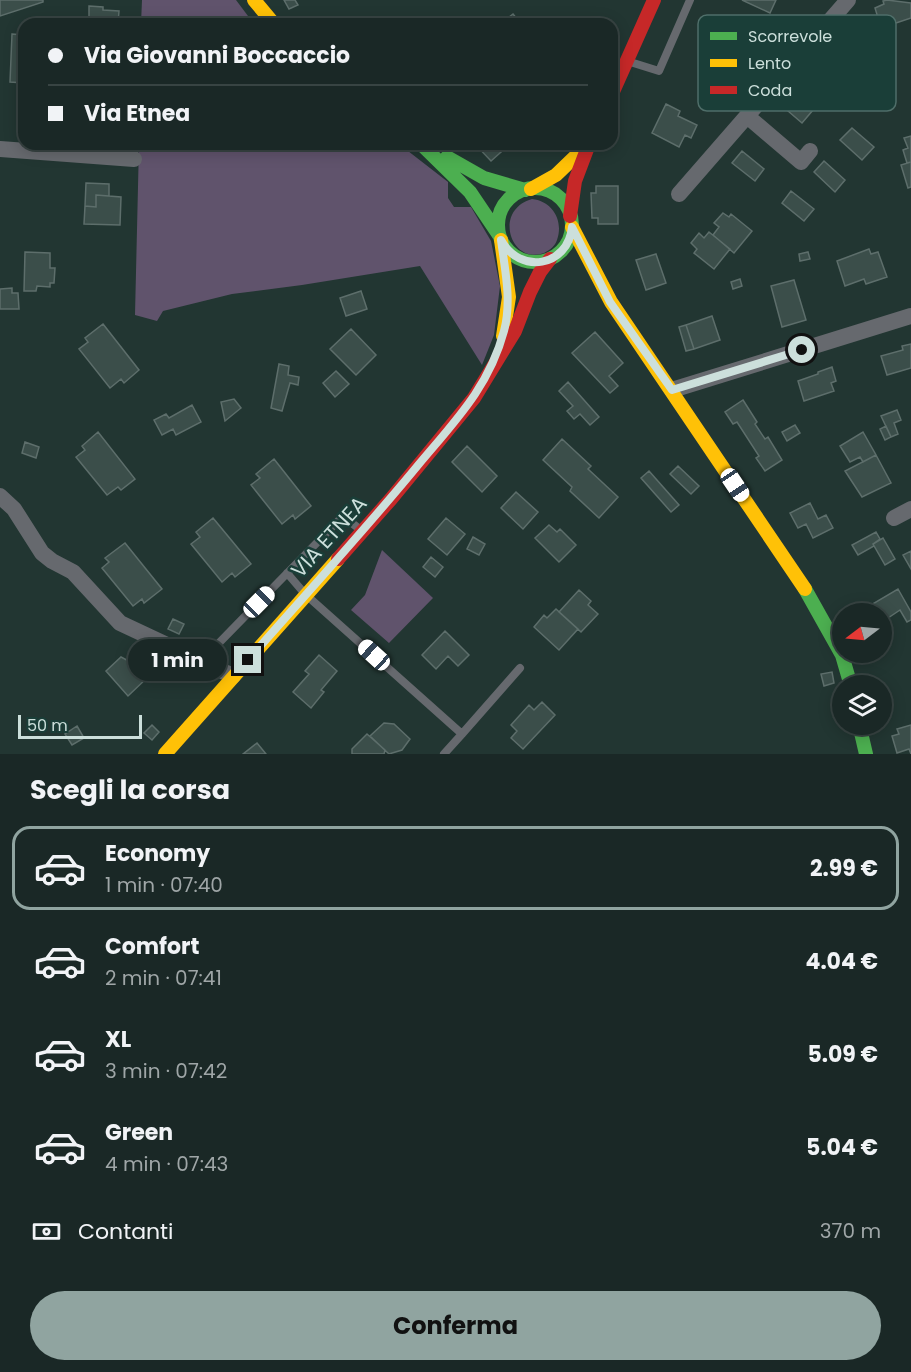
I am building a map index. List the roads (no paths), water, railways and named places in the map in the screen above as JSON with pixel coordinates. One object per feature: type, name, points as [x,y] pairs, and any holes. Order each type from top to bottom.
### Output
[{"type":"street","points":[[254,0],[269,18]]},
{"type":"street","points":[[618,81],[654,0]]},
{"type":"street","points":[[835,15],[848,0]]},
{"type":"street","points":[[680,194],[751,111]]},
{"type":"street","points":[[747,116],[801,162],[810,151]]},
{"type":"street","points":[[0,149],[18,149]]},
{"type":"street","points":[[45,150],[134,152]]},
{"type":"street","points":[[427,150],[470,192],[512,254],[522,260],[539,262],[557,259]]},
{"type":"street","points":[[437,150],[480,177],[507,187],[548,191],[558,196],[566,205],[571,221],[610,302],[812,598],[842,655],[847,675]]},
{"type":"street","points":[[492,369],[505,329],[509,297],[498,224],[503,207],[515,194],[556,175],[583,150]]},
{"type":"street","points":[[492,369],[515,331],[540,272],[557,259],[567,243],[575,181],[587,150]]},
{"type":"street","points":[[581,275],[610,302]]},
{"type":"street","points":[[672,390],[911,315]]},
{"type":"street","name":"VIA ETNEA","points":[[165,754],[391,499],[474,398],[492,369]]},
{"type":"street","points":[[0,496],[14,509],[42,553],[73,572],[120,622],[233,676]]},
{"type":"street","points":[[894,518],[911,508]]},
{"type":"street","points":[[862,735],[866,754]]},
{"type":"lane","points":[[627,61],[659,71],[690,0]]},
{"type":"lane","points":[[216,645],[343,516],[362,531]]},
{"type":"lane","points":[[287,573],[305,594],[462,734]]},
{"type":"lane","points":[[444,754],[520,668]]}]
